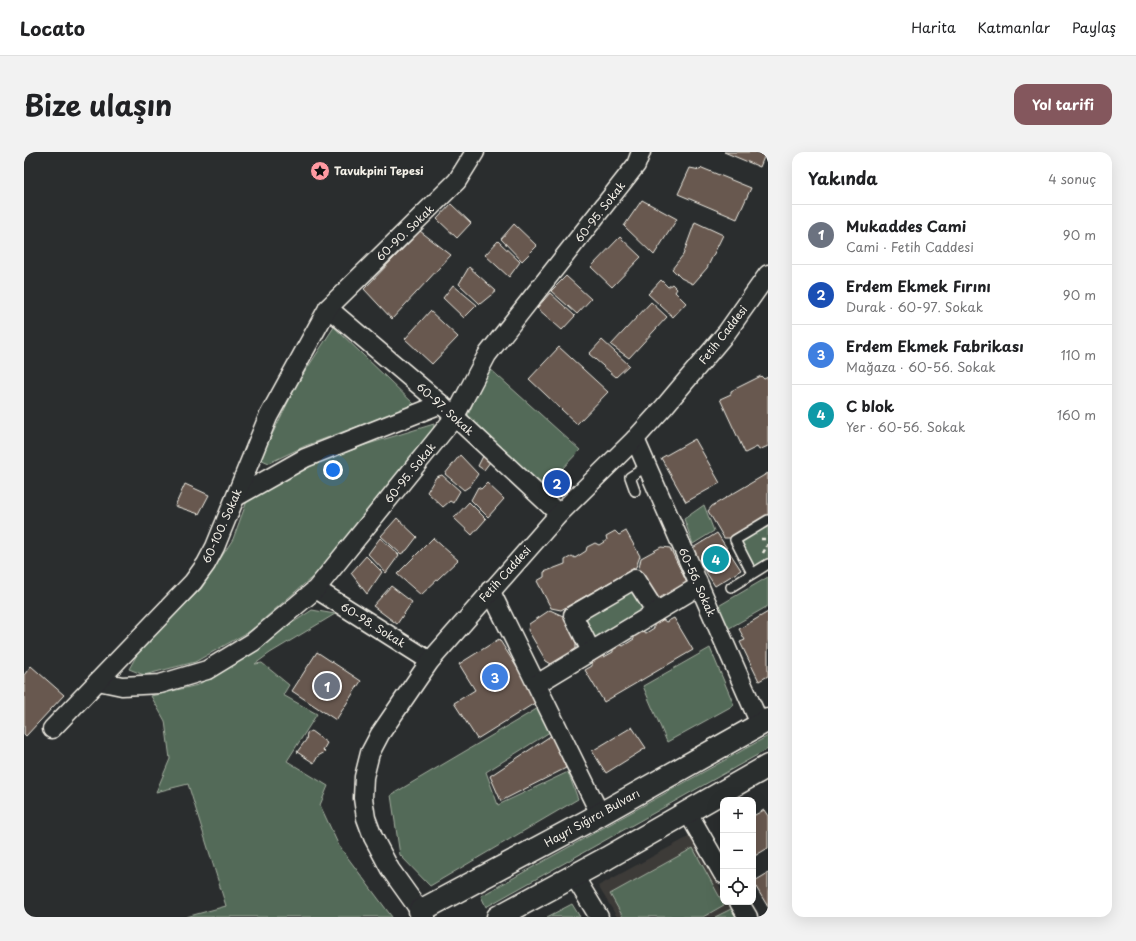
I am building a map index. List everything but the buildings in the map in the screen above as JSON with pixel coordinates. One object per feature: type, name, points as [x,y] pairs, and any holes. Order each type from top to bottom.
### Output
[{"type":"street","name":"60-90. Sokak","points":[[328,308],[457,181],[475,152]]},
{"type":"street","name":"60-95. Sokak","points":[[98,681],[122,686],[160,684],[207,670],[253,642],[316,589],[454,418],[487,356],[636,165],[641,152]]},
{"type":"street","name":"Fetih Caddesi","points":[[422,914],[390,869],[373,837],[366,818],[363,798],[363,784],[370,753],[380,734],[430,661],[490,590],[559,514],[635,439],[664,407],[727,332],[767,279]]},
{"type":"street","name":"60-97. Sokak","points":[[328,308],[441,404],[454,418],[559,514]]},
{"type":"street","name":"60-100. Sokak","points":[[52,730],[193,582],[206,564],[215,547],[268,417],[328,308]]},
{"type":"street","points":[[236,497],[305,458],[441,404]]},
{"type":"street","name":"60-56. Sokak","points":[[635,439],[699,586],[764,722]]},
{"type":"street","points":[[590,652],[573,615],[635,579],[656,612]]},
{"type":"street","points":[[537,684],[699,586]]},
{"type":"street","name":"60-98. Sokak","points":[[316,589],[430,661]]},
{"type":"street","points":[[490,590],[600,814]]},
{"type":"street","name":"Hayri Sığırcı Bulvarı","points":[[422,914],[764,722]]},
{"type":"street","points":[[498,917],[574,876],[768,766]]},
{"type":"street","points":[[687,811],[720,869]]},
{"type":"street","points":[[574,876],[600,917]]},
{"type":"street","points":[[741,905],[748,917]]},
{"type":"lane","points":[[636,491],[630,476],[646,466]]},
{"type":"lane","points":[[752,573],[735,540],[768,520]]},
{"type":"lane","points":[[731,587],[768,564]]},
{"type":"shaded area","points":[[692,835],[720,887],[720,905],[730,905],[736,917],[617,917],[598,886]]},
{"type":"green space","points":[[334,327],[415,405],[305,446],[269,463],[260,459],[297,384]]},
{"type":"green space","points":[[488,367],[580,450],[541,491],[466,420]]},
{"type":"green space","points":[[434,424],[432,440],[317,573],[250,631],[195,662],[144,675],[129,669],[139,651],[201,589],[233,539],[247,501],[299,470],[365,445]]},
{"type":"green space","points":[[704,505],[714,531],[693,544],[684,519]]},
{"type":"green space","points":[[768,522],[768,561],[753,570],[738,539]]},
{"type":"green space","points":[[768,577],[768,606],[726,630],[715,608]]},
{"type":"green space","points":[[632,585],[651,610],[591,647],[577,615]]},
{"type":"green space","points":[[312,610],[335,614],[270,653],[255,664],[262,663],[289,685],[283,695],[317,714],[287,761],[328,786],[320,805],[339,846],[392,917],[186,917],[226,906],[188,784],[156,792],[170,759],[165,721],[151,696],[198,685]]},
{"type":"green space","points":[[710,648],[734,705],[667,742],[643,686]]},
{"type":"green space","points":[[540,707],[553,730],[486,772],[498,805],[568,772],[578,799],[430,886],[400,855],[391,795]]},
{"type":"green space","points":[[768,736],[768,749],[486,907],[481,896]]},
{"type":"green space","points":[[693,848],[720,898],[720,905],[724,905],[703,917],[623,917],[610,894]]},
{"type":"green space","points":[[572,904],[580,917],[547,917]]},
{"type":"green space","points":[[731,909],[736,917],[715,917]]},
{"type":"place","name":"Tavukpini Tepesi","points":[[320,171]]},
{"type":"place","name":"Erdem Ekmek Fırını","points":[[557,483]]},
{"type":"place","name":"C blok","points":[[716,559]]},
{"type":"place","name":"Erdem Ekmek Fabrikası","points":[[495,677]]},
{"type":"place","name":"Mukaddes Cami","points":[[327,686]]}]
